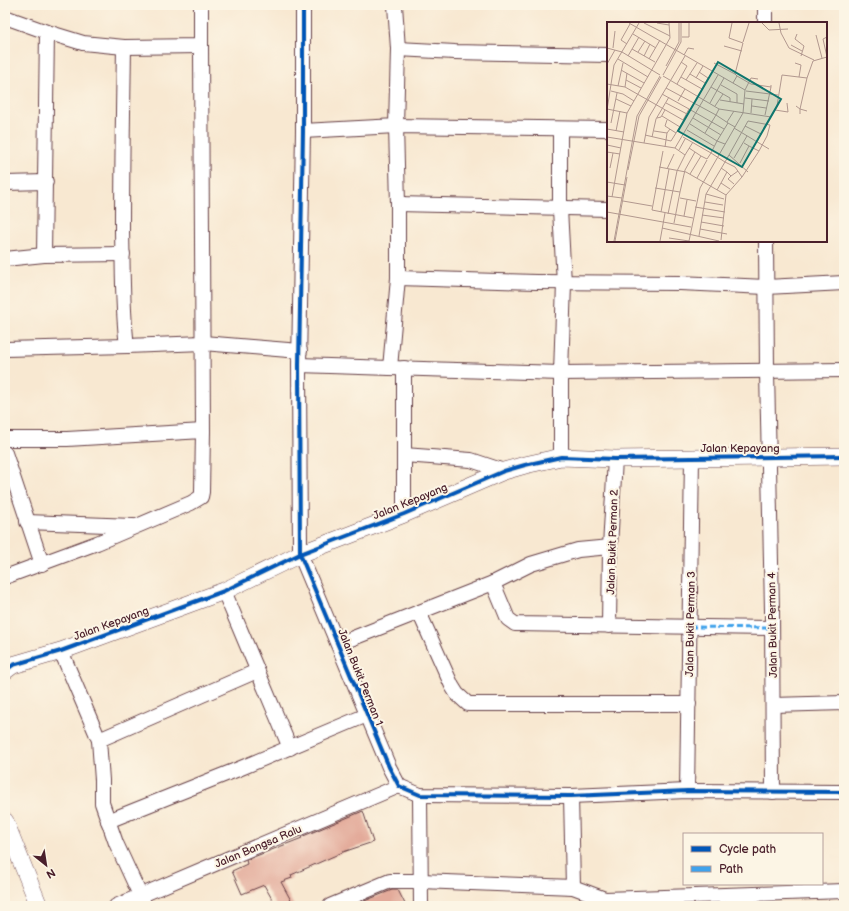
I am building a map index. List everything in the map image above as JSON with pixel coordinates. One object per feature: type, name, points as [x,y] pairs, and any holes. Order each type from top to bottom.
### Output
[{"type":"street","points":[[5,577],[97,543],[191,503],[201,497],[203,343],[201,5]]},
{"type":"street","points":[[300,554],[299,365],[303,131],[303,5]]},
{"type":"street","points":[[395,5],[398,49],[396,126],[398,204],[397,368],[404,455],[404,514]]},
{"type":"street","points":[[765,5],[765,22]]},
{"type":"street","points":[[5,17],[83,43],[124,47],[201,46]]},
{"type":"street","points":[[44,255],[47,32]]},
{"type":"street","points":[[124,47],[122,160],[124,321],[127,346]]},
{"type":"street","points":[[398,49],[455,52],[607,55]]},
{"type":"street","points":[[303,131],[396,126],[607,129]]},
{"type":"street","points":[[560,128],[560,209],[564,282],[561,373],[561,456]]},
{"type":"street","points":[[5,183],[46,182]]},
{"type":"street","points":[[398,204],[607,209]]},
{"type":"street","name":"Jalan Bukit Perman 4","points":[[766,242],[773,792]]},
{"type":"street","points":[[5,258],[44,255],[123,254]]},
{"type":"street","points":[[398,278],[680,283],[766,287],[844,283]]},
{"type":"street","points":[[5,349],[203,343],[300,350]]},
{"type":"street","points":[[299,365],[561,373],[844,370]]},
{"type":"street","points":[[5,439],[67,439],[203,431]]},
{"type":"street","points":[[5,453],[42,564]]},
{"type":"street","points":[[404,455],[471,460],[504,471]]},
{"type":"street","name":"Jalan Kepayang","points":[[5,671],[13,666],[61,651],[224,591],[300,554],[404,514],[504,471],[525,464],[561,456],[615,459],[844,456]]},
{"type":"street","name":"Jalan Bukit Perman 3","points":[[687,791],[692,458]]},
{"type":"street","name":"Jalan Bukit Perman 2","points":[[609,626],[610,547],[615,459]]},
{"type":"street","points":[[27,522],[137,526]]},
{"type":"street","points":[[338,644],[493,583],[538,562],[578,550],[610,547]]},
{"type":"street","name":"Jalan Bukit Perman 1","points":[[300,554],[389,767],[399,786]]},
{"type":"street","points":[[493,583],[508,619],[515,624],[772,628]]},
{"type":"street","points":[[224,591],[290,748]]},
{"type":"street","points":[[419,612],[452,686],[457,694],[468,704],[689,704]]},
{"type":"street","points":[[61,651],[99,740],[102,803],[116,843],[143,901]]},
{"type":"street","points":[[99,740],[257,671]]},
{"type":"street","points":[[772,705],[844,703]]},
{"type":"street","points":[[108,821],[290,748],[367,715]]},
{"type":"street","points":[[399,786],[420,795],[571,796],[687,791],[844,792]]},
{"type":"street","name":"Jalan Bangsa Ralu","points":[[116,906],[143,901],[399,786]]},
{"type":"street","points":[[420,795],[421,906]]},
{"type":"street","points":[[571,796],[573,887]]},
{"type":"street","points":[[5,821],[39,906]]},
{"type":"street","points":[[330,906],[390,881],[573,887],[606,902],[844,891]]},
{"type":"building","points":[[363,811],[373,842],[343,852],[291,875],[292,878],[281,882],[294,906],[276,906],[264,885],[242,894],[232,871],[247,864],[246,860],[302,838],[301,837]]},
{"type":"building","points":[[392,890],[398,890],[406,906],[352,906]]},
{"type":"marked path","points":[[690,627],[772,628]]},
{"type":"cycle path","points":[[303,5],[303,131],[299,365],[300,554],[389,767],[399,786],[420,795],[571,796],[687,791],[844,792]]},
{"type":"cycle path","points":[[5,671],[13,665],[61,651],[224,591],[300,554],[404,514],[504,471],[525,465],[561,457],[615,459],[844,456]]}]
